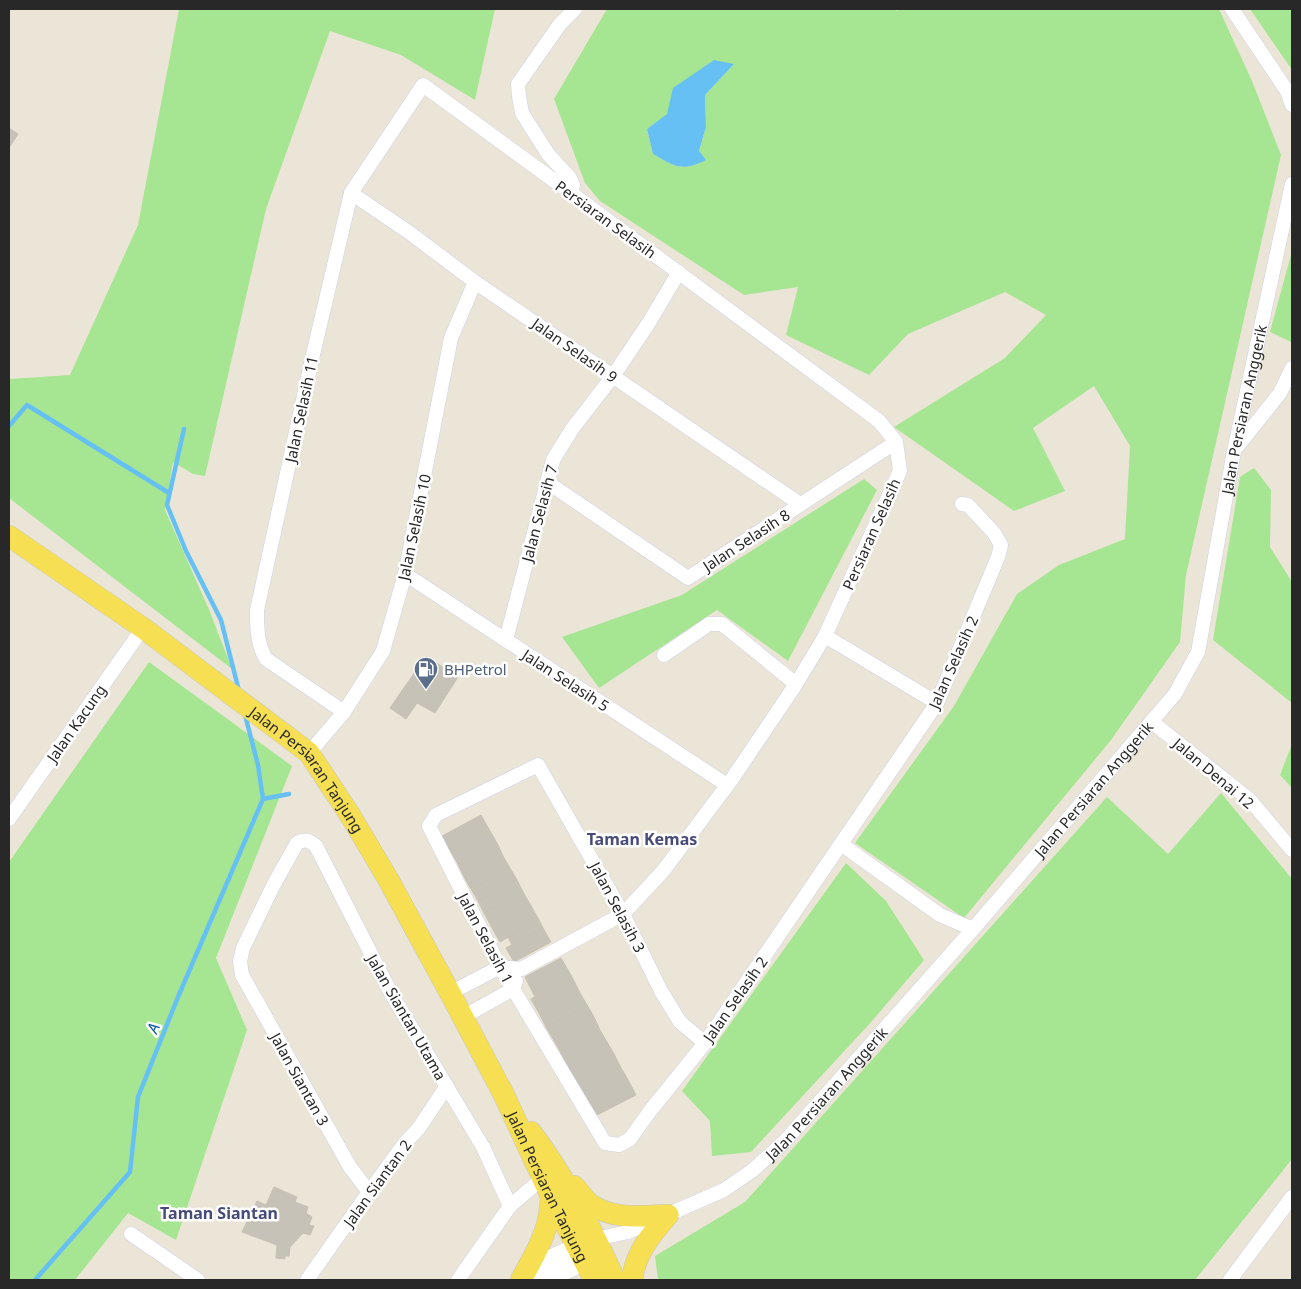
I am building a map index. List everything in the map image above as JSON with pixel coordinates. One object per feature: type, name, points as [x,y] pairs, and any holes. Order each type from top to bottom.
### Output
[{"type":"main road","name":"Jalan Persiaran Tanjung","points":[[9,536],[143,628],[308,753],[350,815],[450,993],[549,1178],[590,1250],[615,1280]]},
{"type":"main road","name":"Jalan Persiaran Tanjung","points":[[549,1178],[590,1250],[594,1280]]},
{"type":"main road","points":[[549,1178],[589,1203],[611,1214],[624,1216],[668,1215]]},
{"type":"main road","points":[[521,1280],[542,1241],[550,1215],[549,1178]]},
{"type":"main road","points":[[632,1280],[634,1267],[640,1251],[668,1215]]},
{"type":"street","points":[[571,193],[572,184],[570,178],[548,154],[522,113],[518,84],[560,24],[575,9]]},
{"type":"street","points":[[1232,9],[1287,91],[1292,105]]},
{"type":"street","name":"Persiaran Selasih","points":[[423,85],[879,421],[896,442],[900,471],[825,636],[796,684],[727,785],[663,871],[623,914],[521,969]]},
{"type":"street","name":"Jalan Selasih 11","points":[[344,712],[266,659],[257,636],[257,610],[351,193],[423,85]]},
{"type":"street","name":"Jalan Persiaran Anggerik","points":[[549,1280],[590,1250],[724,1190],[767,1159],[786,1141],[973,928],[1152,722],[1174,694],[1198,652],[1234,450],[1292,184]]},
{"type":"street","name":"Jalan Selasih 9","points":[[351,193],[410,233],[476,282],[800,504]]},
{"type":"street","name":"Jalan Selasih 7","points":[[506,640],[553,460],[572,429],[613,376],[648,324],[679,272]]},
{"type":"street","name":"Jalan Selasih 10","points":[[308,753],[344,712],[383,650],[405,574],[451,338],[476,282]]},
{"type":"street","points":[[1234,450],[1280,393],[1288,381],[1292,368]]},
{"type":"street","name":"Jalan Selasih 8","points":[[547,482],[688,578],[896,442]]},
{"type":"street","name":"Jalan Selasih 2","points":[[620,1145],[630,1139],[705,1043],[937,703],[998,558],[1001,545],[994,533],[968,505],[962,504]]},
{"type":"street","name":"Jalan Selasih 5","points":[[405,574],[727,785]]},
{"type":"street","points":[[664,655],[710,624],[722,624],[796,684]]},
{"type":"street","name":"Jalan Kacung","points":[[9,819],[143,628]]},
{"type":"street","points":[[825,636],[937,703]]},
{"type":"street","name":"Jalan Denai 12","points":[[1152,722],[1250,800],[1292,850]]},
{"type":"street","name":"Jalan Selasih 3","points":[[538,765],[623,914],[661,991],[680,1022],[705,1043]]},
{"type":"street","name":"Jalan Selasih 1","points":[[538,765],[436,815],[429,826],[500,967],[605,1143],[620,1145]]},
{"type":"street","name":"Jalan Siantan Utama","points":[[240,961],[243,948],[297,843],[307,840],[316,846],[392,995],[482,1146],[510,1206]]},
{"type":"street","points":[[841,844],[940,915],[973,928]]},
{"type":"street","name":"Jalan Siantan 3","points":[[240,961],[242,974],[289,1060],[350,1168],[369,1192]]},
{"type":"street","points":[[450,993],[500,967],[521,969],[513,989],[463,1017]]},
{"type":"street","name":"Jalan Siantan 2","points":[[307,1280],[405,1143],[419,1128],[447,1086]]},
{"type":"street","points":[[458,1280],[510,1206],[549,1178]]},
{"type":"street","points":[[1230,1280],[1292,1197]]},
{"type":"street","points":[[131,1234],[198,1280]]},
{"type":"street","name":"Jalan Persiaran Anggerik","points":[[521,1280],[551,1259],[590,1250]]},
{"type":"green space","points":[[179,9],[495,9],[475,100],[401,55],[330,31],[266,209],[205,476],[193,474],[173,462],[165,510],[210,612],[232,669],[9,498],[9,379],[70,375],[138,225]]},
{"type":"green space","points":[[607,9],[895,9],[897,11],[901,9],[1219,9],[1252,81],[1281,155],[1186,575],[1180,642],[1111,740],[964,918],[855,843],[954,706],[1017,594],[1059,565],[1125,539],[1130,446],[1094,386],[1033,428],[1065,491],[1014,511],[894,427],[1005,358],[1046,315],[1005,292],[908,334],[869,375],[786,335],[798,287],[744,295],[600,201],[585,183],[554,99]],"holes":[[[733,65],[705,95],[706,127],[699,151],[705,160],[684,167],[673,165],[653,154],[647,129]]]},
{"type":"green space","points":[[1250,9],[1292,9],[1292,70]]},
{"type":"green space","points":[[1292,251],[1292,339],[1291,342],[1270,332]]},
{"type":"green space","points":[[1254,468],[1271,490],[1270,547],[1292,582],[1292,703],[1213,640],[1240,477]]},
{"type":"green space","points":[[864,479],[877,490],[788,661],[717,610],[599,688],[562,637],[682,595]]},
{"type":"green space","points":[[149,662],[292,766],[216,958],[247,1030],[176,1240],[128,1213],[75,1280],[9,1280],[9,862]]},
{"type":"green space","points":[[1292,744],[1292,785],[1291,787],[1280,775]]},
{"type":"green space","points":[[1221,793],[1292,879],[1292,1159],[1195,1280],[658,1280],[655,1256],[745,1202],[1107,797],[1168,854]]},
{"type":"green space","points":[[846,863],[886,901],[924,960],[872,1021],[751,1152],[712,1156],[710,1121],[682,1091]]},
{"type":"water","points":[[714,60],[734,64],[705,95],[706,127],[699,151],[706,160],[691,166],[673,165],[653,154],[647,129],[667,114],[673,88]]},
{"type":"building","points":[[9,128],[18,134],[9,148]]},
{"type":"building","name":"BHPetrol","points":[[426,656],[458,677],[435,713],[417,703],[406,719],[390,708]]},
{"type":"building","points":[[481,815],[490,831],[451,852],[442,836]]},
{"type":"building","points":[[490,831],[497,843],[458,864],[451,852]]},
{"type":"building","points":[[497,843],[503,856],[464,877],[458,864]]},
{"type":"building","points":[[503,856],[510,868],[471,889],[464,877]]},
{"type":"building","points":[[510,868],[517,880],[478,901],[471,889]]},
{"type":"building","points":[[517,880],[523,892],[484,913],[478,901]]},
{"type":"building","points":[[523,892],[530,904],[491,926],[484,913]]},
{"type":"building","points":[[530,904],[539,920],[500,942],[491,926]]},
{"type":"building","points":[[539,920],[543,928],[512,945],[508,937]]},
{"type":"building","points":[[543,928],[551,942],[514,962],[506,948]]},
{"type":"building","points":[[561,958],[572,977],[535,997],[525,977]]},
{"type":"building","points":[[572,977],[580,993],[540,1015],[531,999]]},
{"type":"building","points":[[580,993],[587,1005],[546,1027],[540,1015]]},
{"type":"building","points":[[587,1005],[594,1017],[553,1039],[546,1027]]},
{"type":"building","points":[[594,1017],[600,1030],[560,1051],[553,1039]]},
{"type":"building","points":[[600,1030],[607,1042],[566,1063],[560,1051]]},
{"type":"building","points":[[607,1042],[614,1054],[573,1076],[566,1063]]},
{"type":"building","points":[[614,1054],[620,1066],[580,1088],[573,1076]]},
{"type":"building","points":[[620,1066],[627,1078],[586,1100],[580,1088]]},
{"type":"building","points":[[627,1078],[636,1095],[595,1116],[586,1100]]},
{"type":"building","points":[[274,1187],[297,1197],[295,1202],[308,1207],[306,1213],[312,1217],[309,1225],[314,1226],[310,1235],[303,1233],[290,1247],[289,1256],[285,1256],[285,1259],[276,1258],[277,1245],[242,1232],[257,1201],[266,1205]]},
{"type":"waterway","points":[[9,426],[27,405],[169,493]]},
{"type":"waterway","points":[[184,429],[167,505],[186,551],[221,620],[239,691]]},
{"type":"waterway","name":"A","points":[[35,1280],[130,1172],[138,1097],[178,997],[263,799],[258,765],[245,715]]},
{"type":"waterway","points":[[263,799],[289,794]]},
{"type":"place","name":"BHPetrol","points":[[426,690]]},
{"type":"district","name":"Taman Kemas","points":[[642,839]]},
{"type":"district","name":"Taman Siantan","points":[[219,1213]]}]
